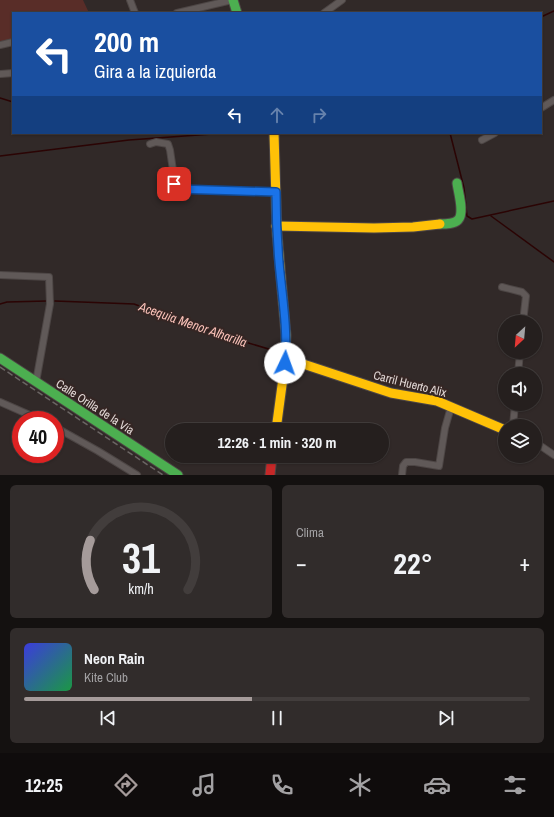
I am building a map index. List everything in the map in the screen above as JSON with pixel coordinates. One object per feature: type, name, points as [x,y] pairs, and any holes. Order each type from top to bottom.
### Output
[{"type":"street","points":[[130,0],[136,12]]},
{"type":"street","points":[[181,12],[233,0],[237,12]]},
{"type":"street","points":[[325,12],[342,0]]},
{"type":"street","points":[[0,45],[12,42]]},
{"type":"street","points":[[0,73],[12,73]]},
{"type":"street","points":[[542,107],[554,100]]},
{"type":"street","points":[[274,134],[276,226],[285,317],[285,358],[277,423]]},
{"type":"street","points":[[482,140],[493,134]]},
{"type":"street","points":[[150,144],[156,142],[168,144],[174,184],[178,189],[276,192]]},
{"type":"street","points":[[276,226],[352,228],[406,227],[450,223],[458,220],[461,215],[457,183]]},
{"type":"street","points":[[0,275],[50,277],[50,304],[36,382]]},
{"type":"street","points":[[502,287],[522,292],[526,296],[524,315]]},
{"type":"street","name":"Calle Orilla de la Vía","points":[[0,358],[178,475]]},
{"type":"street","name":"Carril Huerto Alix","points":[[285,358],[391,393],[432,400],[451,406],[498,427]]},
{"type":"street","points":[[0,402],[20,411]]},
{"type":"street","points":[[402,475],[403,466],[406,462],[439,466],[445,428],[451,406]]},
{"type":"street","points":[[64,432],[137,475]]},
{"type":"street","points":[[542,447],[554,455]]},
{"type":"street","points":[[270,475],[271,463]]},
{"type":"shaded area","points":[[0,0],[83,0],[89,12],[12,12],[12,39],[0,42]]},
{"type":"waterway","points":[[542,17],[554,11]]},
{"type":"waterway","points":[[0,98],[12,102]]},
{"type":"waterway","points":[[0,156],[129,140],[212,134]]},
{"type":"waterway","points":[[450,134],[464,188],[467,216],[472,219],[554,201]]},
{"type":"waterway","points":[[491,216],[554,262]]},
{"type":"waterway","name":"Acequia Menor Alharilla","points":[[0,304],[7,302],[47,301]]},
{"type":"waterway","name":"Acequia Menor Alharilla","points":[[55,301],[134,304],[202,329],[282,353]]},
{"type":"railway","points":[[0,367],[163,475]]},
{"type":"traffic: fast","points":[[233,0],[237,12]]},
{"type":"traffic: fast","points":[[440,224],[450,224],[458,220],[460,217],[461,208],[457,183]]},
{"type":"traffic: fast","points":[[0,358],[178,475]]},
{"type":"traffic: slow","points":[[274,134],[277,233],[286,335],[285,363],[277,423]]},
{"type":"traffic: slow","points":[[276,226],[374,228],[413,227],[440,224]]},
{"type":"traffic: slow","points":[[285,358],[391,393],[437,401],[498,427]]},
{"type":"traffic: jam","points":[[270,475],[271,463]]},
{"type":"route","points":[[174,184],[178,189],[276,192],[279,262],[285,317],[285,363]]}]
